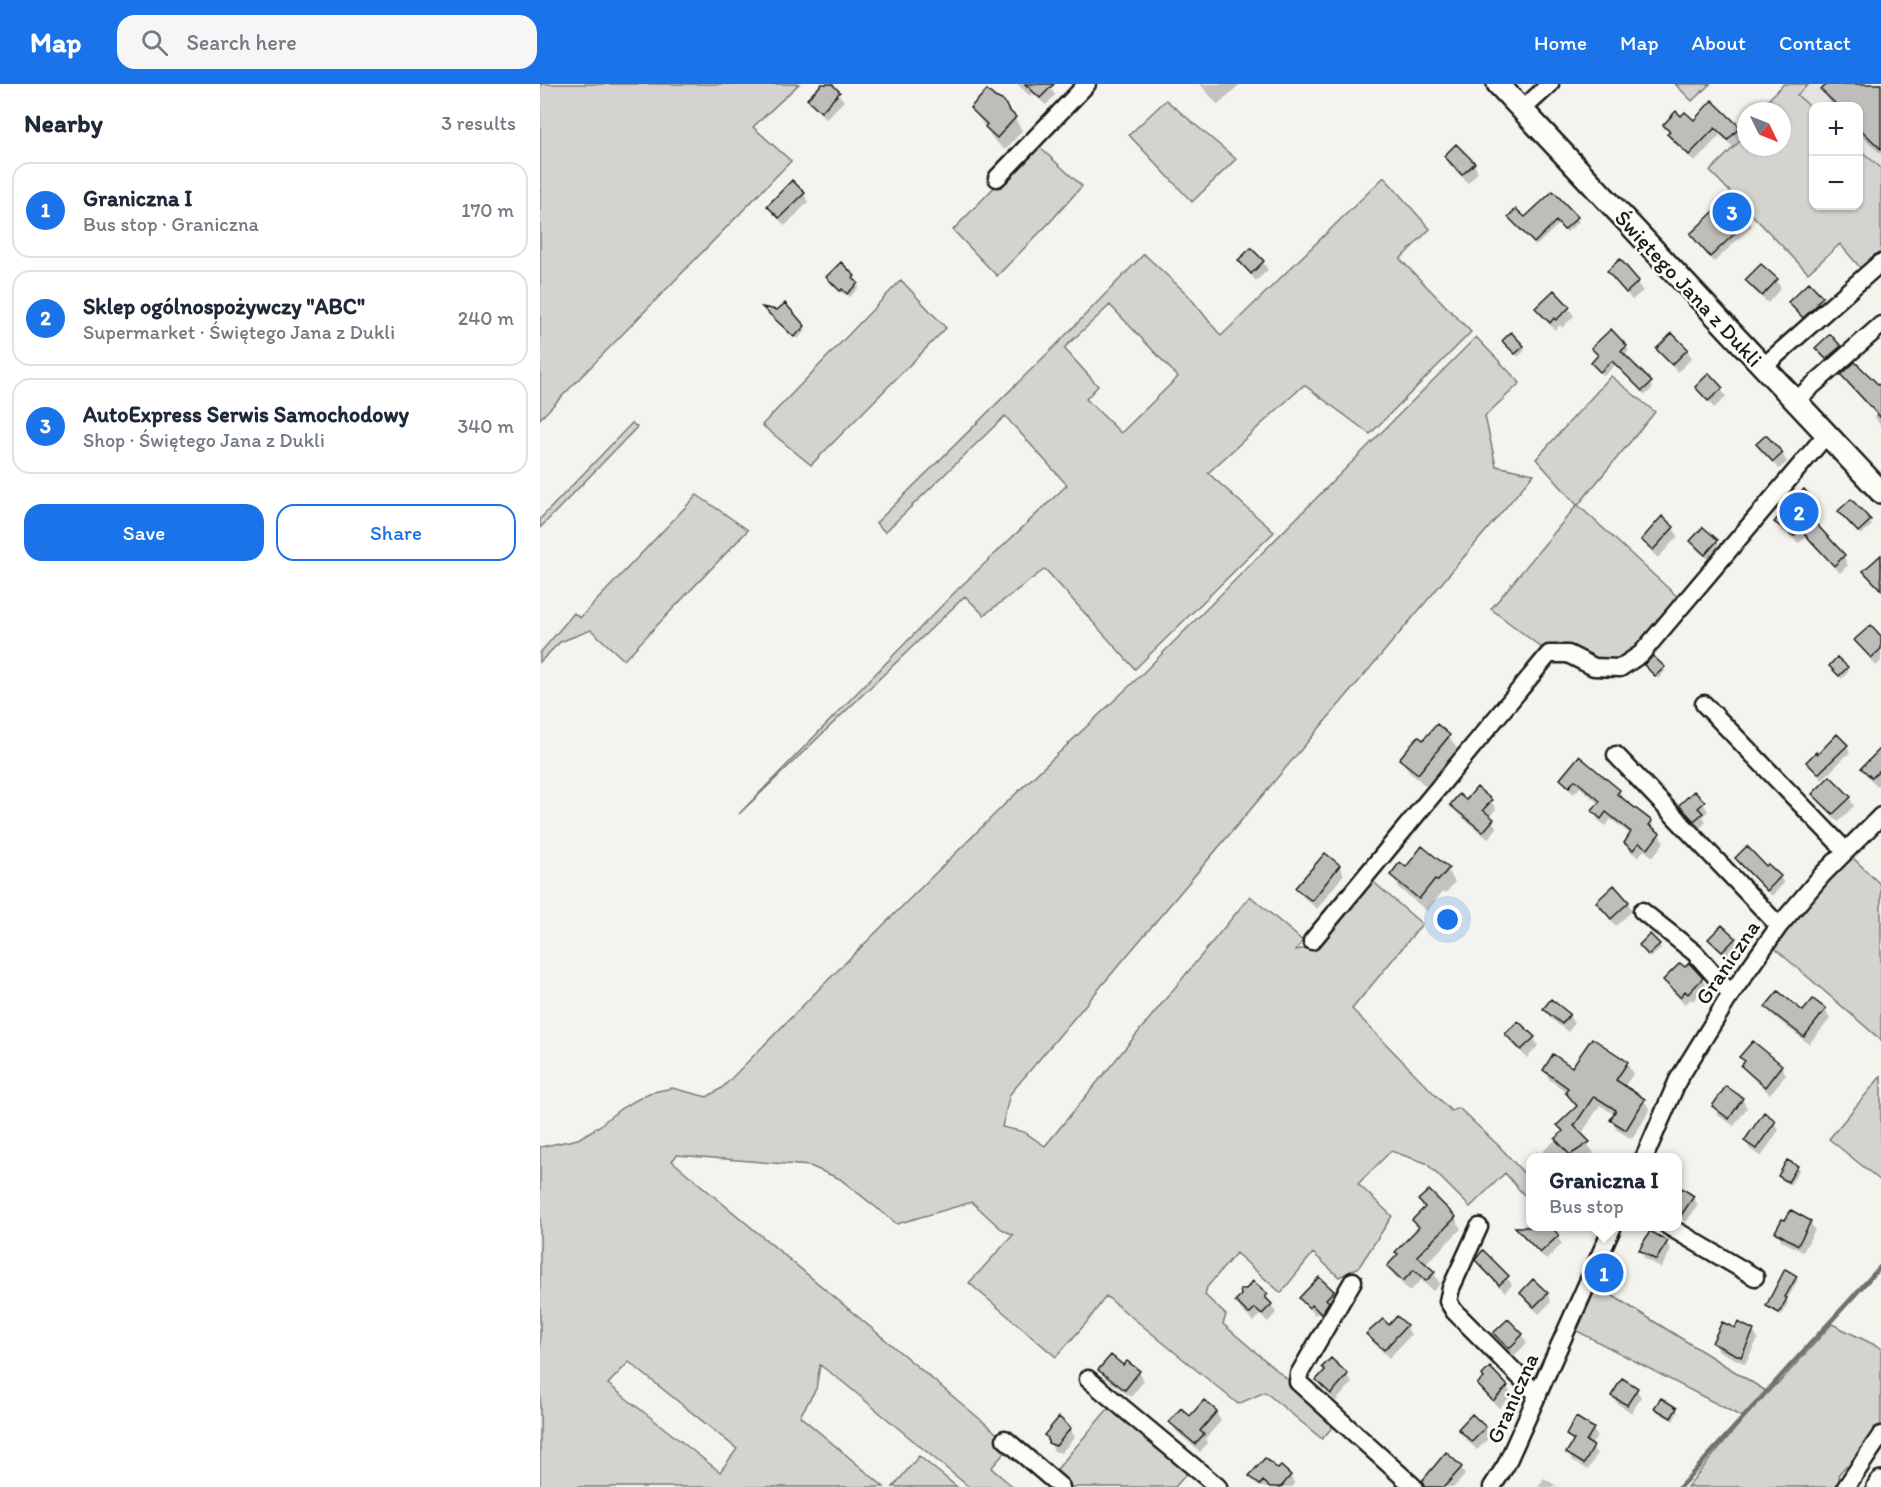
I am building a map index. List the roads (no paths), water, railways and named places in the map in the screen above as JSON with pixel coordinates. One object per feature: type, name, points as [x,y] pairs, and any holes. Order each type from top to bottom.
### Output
[{"type":"main road","name":"Świętego Jana z Dukli","points":[[1498,84],[1881,492]]},
{"type":"main road","points":[[1878,1487],[1881,1482]]},
{"type":"street","points":[[997,178],[1087,84]]},
{"type":"street","points":[[1522,110],[1550,84]]},
{"type":"street","points":[[1763,367],[1880,263]]},
{"type":"street","points":[[1795,401],[1881,325]]},
{"type":"street","points":[[1312,941],[1549,654],[1568,654],[1594,667],[1620,668],[1641,654],[1826,435]]},
{"type":"street","points":[[1704,704],[1846,851]]},
{"type":"street","points":[[1617,755],[1779,926]]},
{"type":"street","name":"Graniczna","points":[[1646,1153],[1678,1080],[1731,994],[1779,926],[1823,874],[1881,816]]},
{"type":"street","points":[[1642,910],[1695,953],[1731,994]]},
{"type":"street","points":[[1479,1227],[1451,1288],[1448,1301],[1454,1311],[1538,1395]]},
{"type":"street","name":"Graniczna","points":[[1492,1487],[1506,1465],[1610,1231]]},
{"type":"street","points":[[1675,1231],[1755,1277]]},
{"type":"street","points":[[1353,1281],[1299,1374],[1298,1382],[1414,1487]]},
{"type":"street","points":[[1088,1379],[1218,1487]]},
{"type":"street","points":[[1846,1487],[1881,1435]]},
{"type":"street","points":[[1005,1439],[1061,1487]]},
{"type":"waterway","points":[[1680,1487],[1881,1266]]},
{"type":"place","name":"AutoExpress Serwis Samochodowy","points":[[1732,212]]},
{"type":"place","name":"Sklep ogólnospożywczy \"ABC\"","points":[[1799,512]]},
{"type":"place","name":"Graniczna I","points":[[1604,1273]]}]
